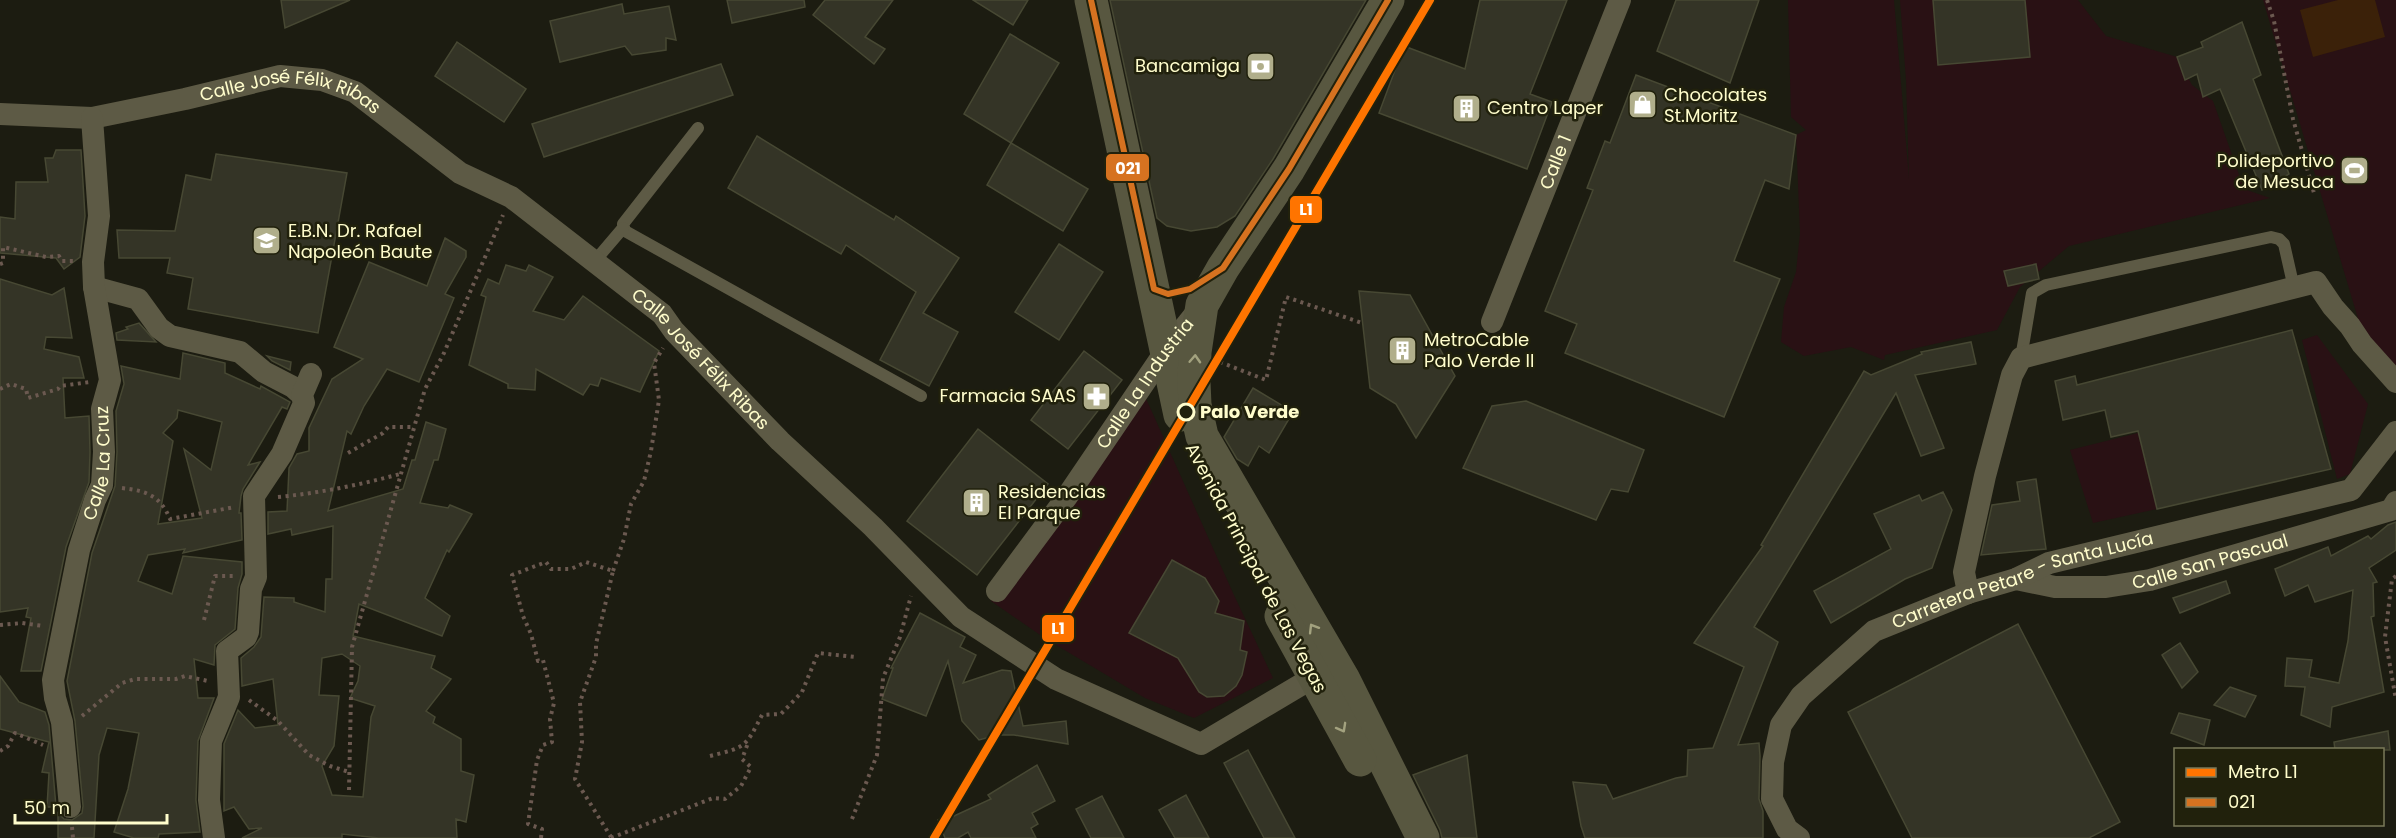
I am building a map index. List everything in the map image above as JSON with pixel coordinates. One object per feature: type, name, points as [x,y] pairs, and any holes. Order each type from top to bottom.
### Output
[{"type":"street","name":"Avenida Principal de Las Vegas","points":[[1091,0],[1154,289],[1181,350]]},
{"type":"street","name":"Calle La Industria","points":[[1202,305],[1223,268],[1289,169],[1388,0]]},
{"type":"street","name":"Calle 1","points":[[1492,322],[1620,0]]},
{"type":"street","name":"Calle José Félix Ribas","points":[[0,114],[92,118],[280,76],[322,80],[356,92],[460,173],[510,197],[662,314],[674,331],[780,441],[873,527],[961,617],[1056,679],[1201,744],[1329,678]]},
{"type":"street","name":"Calle La Cruz","points":[[70,807],[62,722],[55,698],[54,680],[62,628],[79,550],[102,485],[104,452],[102,410],[111,380],[94,287],[93,261],[99,216],[92,118]]},
{"type":"street","name":"Calle La Industria","points":[[1154,289],[1168,294],[1190,289],[1223,268]]},
{"type":"street","points":[[1968,593],[1964,572],[1985,476],[2012,375],[2021,358],[2316,282],[2362,344],[2396,382]]},
{"type":"street","points":[[94,287],[138,299],[159,328],[170,336],[240,352],[264,372],[293,387],[302,395],[304,403],[282,454],[254,496],[256,577],[252,589],[248,634],[227,651],[228,697],[211,741],[209,800],[214,838]]},
{"type":"street","name":"Avenida Principal de Las Vegas","points":[[1202,305],[1181,350],[1175,396],[1187,440],[1423,838]]},
{"type":"street","name":"Calle La Industria","points":[[997,591],[1181,350]]},
{"type":"street","points":[[302,395],[311,374]]},
{"type":"street","name":"Carretera Petare - Santa Lucía","points":[[1799,838],[1787,829],[1772,799],[1773,762],[1781,724],[1801,696],[1874,631],[1968,593],[2016,579],[2049,563],[2351,490],[2396,432]]},
{"type":"street","name":"Calle San Pascual","points":[[2016,579],[2055,587],[2096,587],[2150,580],[2391,510],[2396,502]]},
{"type":"street","name":"Avenida Principal de Las Vegas","points":[[1329,678],[1403,838]]},
{"type":"lane","points":[[594,262],[623,228],[623,224],[698,128]]},
{"type":"lane","points":[[623,228],[921,396]]},
{"type":"lane","points":[[2021,358],[2032,293],[2046,285],[2271,237],[2279,239],[2284,244],[2294,288]]},
{"type":"path","points":[[2267,0],[2274,21],[2293,118],[2314,193]]},
{"type":"path","points":[[349,790],[352,647],[425,389],[444,353],[510,197]]},
{"type":"path","points":[[0,264],[3,263],[2,247],[46,257],[59,256],[63,261],[93,261]]},
{"type":"path","points":[[1181,350],[1266,380],[1286,297],[1362,323]]},
{"type":"path","points":[[674,331],[654,363],[659,400],[651,451],[644,481],[631,504],[596,644],[596,657],[580,702],[582,742],[575,779],[611,838],[714,798],[725,799],[741,786],[751,766],[742,759],[762,715],[781,714],[802,692],[818,653],[856,657]]},
{"type":"path","points":[[0,389],[11,384],[26,389],[28,398],[70,383],[111,380]]},
{"type":"path","points":[[348,453],[383,433],[388,427],[414,427]]},
{"type":"path","points":[[541,838],[542,829],[528,824],[537,760],[543,745],[552,742],[550,719],[554,703],[543,660],[538,661],[531,634],[523,616],[513,575],[546,562],[551,569],[572,569],[586,562],[613,571]]},
{"type":"path","points":[[204,620],[215,576],[256,577]]},
{"type":"path","points":[[2396,576],[2392,579],[2385,637],[2396,700]]},
{"type":"path","points":[[852,819],[877,755],[883,678],[900,637],[911,594]]},
{"type":"path","points":[[0,625],[31,623],[62,628]]},
{"type":"path","points":[[0,751],[8,746],[15,733],[44,746],[55,737],[62,722],[85,715],[122,683],[135,680],[176,679],[185,676],[229,686],[278,721],[309,755],[330,766],[349,772]]},
{"type":"path","points":[[710,756],[741,749],[748,742]]},
{"type":"shaded area","points":[[1788,0],[1894,0],[1909,179],[1906,80],[1900,0],[2078,0],[2106,36],[2177,57],[2192,85],[2213,101],[2244,189],[2270,198],[2069,246],[2020,287],[1997,330],[1885,355],[1884,360],[1851,347],[1804,356],[1781,342],[1784,307],[1796,272],[1800,233],[1796,135],[1806,130],[1791,117]]},
{"type":"shaded area","name":"Polideportivo de Mesuca","points":[[2263,0],[2396,0],[2396,375],[2365,342]]},
{"type":"shaded area","points":[[2338,0],[2375,0],[2385,37],[2313,57],[2300,10]]},
{"type":"shaded area","points":[[2317,335],[2368,404],[2350,474],[2337,479],[2302,340]]},
{"type":"shaded area","points":[[1144,394],[1273,678],[1194,718],[1145,698],[1046,639],[991,601],[1080,473]]},
{"type":"shaded area","points":[[2138,433],[2157,509],[2093,523],[2070,450]]},
{"type":"building","points":[[281,0],[350,0],[285,28]]},
{"type":"building","points":[[727,0],[804,0],[805,7],[732,23]]},
{"type":"building","points":[[825,0],[893,0],[865,37],[885,49],[874,64],[813,15]]},
{"type":"building","points":[[973,0],[1028,0],[1013,25]]},
{"type":"building","points":[[1110,0],[1366,0],[1273,159],[1235,216],[1217,227],[1191,231],[1167,226],[1157,218]]},
{"type":"building","name":"Centro Laper","points":[[1480,0],[1567,0],[1530,94],[1552,102],[1527,169],[1379,113],[1404,46],[1465,69]]},
{"type":"building","points":[[1676,0],[1759,0],[1730,83],[1657,51]]},
{"type":"building","points":[[1933,0],[2025,0],[2030,57],[1938,65]]},
{"type":"building","points":[[622,4],[624,14],[669,6],[676,40],[666,38],[666,50],[632,55],[625,46],[560,62],[550,21]]},
{"type":"building","points":[[2242,22],[2261,75],[2253,79],[2289,174],[2262,190],[2220,89],[2203,97],[2197,74],[2185,80],[2177,57],[2203,47],[2201,42]]},
{"type":"building","points":[[1010,34],[1059,63],[1011,143],[964,114]]},
{"type":"building","points":[[457,42],[526,89],[504,122],[435,76]]},
{"type":"building","points":[[721,64],[733,95],[544,157],[532,124]]},
{"type":"building","points":[[1636,75],[1796,135],[1789,189],[1765,180],[1734,261],[1780,279],[1724,417],[1565,353],[1577,324],[1545,311],[1593,190],[1587,188],[1605,141],[1610,143]]},
{"type":"building","points":[[757,136],[894,220],[896,216],[959,258],[923,313],[958,332],[929,386],[880,360],[916,292],[846,245],[841,254],[728,188]]},
{"type":"building","points":[[1011,143],[1088,189],[1063,231],[987,185]]},
{"type":"building","points":[[56,150],[81,150],[85,216],[80,257],[64,269],[56,258],[0,253],[0,217],[15,219],[16,182],[48,182],[45,158],[53,158]]},
{"type":"building","name":"E.B.N. Dr. Rafael Napoleón Baute","points":[[216,154],[347,173],[318,333],[188,309],[193,278],[167,273],[170,258],[119,258],[117,230],[175,231],[186,175],[211,180]]},
{"type":"building","points":[[445,238],[466,251],[466,257],[445,294],[454,298],[419,382],[387,369],[364,406],[351,434],[347,431],[328,511],[403,489],[412,460],[415,460],[426,422],[446,429],[438,460],[434,460],[420,503],[448,508],[450,505],[472,514],[449,552],[447,550],[425,598],[450,616],[442,636],[359,604],[353,636],[435,656],[431,668],[451,679],[426,711],[435,717],[433,723],[461,739],[461,771],[474,775],[466,822],[456,819],[457,838],[379,838],[342,834],[342,838],[242,838],[262,828],[249,829],[234,807],[224,811],[224,744],[238,710],[255,728],[278,725],[273,679],[242,686],[241,658],[254,647],[261,637],[264,597],[294,598],[294,602],[325,612],[326,579],[332,579],[333,526],[292,535],[291,529],[268,534],[268,512],[287,511],[289,468],[297,454],[309,451],[309,428],[332,379],[363,359],[334,347],[369,262],[427,286]],"holes":[[[342,654],[360,666],[358,681],[350,698],[375,706],[371,717],[363,797],[332,795],[322,766],[334,746],[339,696],[319,695],[322,658]]]},
{"type":"building","points":[[1059,244],[1103,272],[1059,340],[1015,312]]},
{"type":"building","points":[[2036,264],[2039,279],[2008,286],[2004,271]]},
{"type":"building","points":[[506,265],[526,271],[529,265],[553,277],[533,311],[564,320],[583,296],[659,351],[640,392],[601,378],[598,386],[590,384],[583,395],[536,369],[535,390],[508,388],[508,384],[469,365],[486,297],[481,295],[488,279],[499,284]]},
{"type":"building","points":[[0,279],[52,295],[64,288],[72,338],[46,337],[44,349],[79,357],[84,378],[63,378],[65,418],[89,416],[89,482],[66,547],[41,671],[21,671],[31,618],[26,617],[28,608],[0,612]]},
{"type":"building","name":"MetroCable Palo Verde II","points":[[1359,291],[1410,295],[1455,376],[1416,438],[1396,404],[1370,388]]},
{"type":"building","points":[[139,323],[156,342],[117,340],[116,333]]},
{"type":"building","points":[[2292,330],[2331,469],[2157,509],[2138,431],[2111,437],[2105,410],[2063,420],[2055,381],[2075,376],[2077,385]]},
{"type":"building","points":[[1971,342],[1976,364],[1915,375],[1944,448],[1921,456],[1896,393],[1754,627],[1778,642],[1738,745],[1759,743],[1759,799],[1763,811],[1763,838],[1585,838],[1573,782],[1606,785],[1613,799],[1687,776],[1688,750],[1713,748],[1744,667],[1694,643],[1763,546],[1761,545],[1864,371],[1871,375],[1922,354],[1921,352]]},
{"type":"building","points":[[1084,351],[1122,380],[1068,449],[1031,420]]},
{"type":"building","points":[[183,353],[225,363],[225,373],[260,389],[261,386],[290,402],[287,409],[282,407],[248,465],[260,462],[241,496],[239,513],[241,513],[242,540],[183,553],[185,549],[148,555],[138,581],[172,594],[183,556],[242,562],[235,629],[215,645],[214,665],[194,659],[198,698],[214,698],[198,741],[196,800],[200,832],[159,834],[158,838],[134,838],[114,832],[128,789],[139,733],[107,728],[99,755],[94,838],[58,838],[58,813],[64,819],[72,820],[82,813],[83,806],[75,721],[67,681],[92,553],[115,486],[116,411],[124,384],[121,366],[180,379]],"holes":[[[178,410],[222,422],[211,470],[184,449],[202,518],[158,524],[173,441],[163,433],[177,418]]]},
{"type":"building","points":[[267,356],[291,362],[290,370],[272,361]]},
{"type":"building","points":[[1253,388],[1293,412],[1269,453],[1259,446],[1248,466],[1237,459],[1224,437]]},
{"type":"building","points":[[1526,401],[1644,450],[1628,492],[1611,489],[1596,520],[1463,468],[1492,406]]},
{"type":"building","name":"Residencias El Parque","points":[[978,429],[1048,484],[977,575],[907,521]]},
{"type":"building","points":[[2036,479],[2046,549],[1981,555],[1992,505],[2020,501],[2017,482]]},
{"type":"building","points":[[1943,492],[1952,510],[1932,568],[1905,579],[1831,623],[1814,591],[1891,549],[1874,514],[1919,495],[1922,501]]},
{"type":"building","points":[[2396,522],[2396,550],[2369,568],[2377,582],[2373,583],[2374,616],[2371,617],[2384,692],[2332,707],[2330,727],[2301,715],[2305,687],[2285,686],[2287,658],[2312,660],[2309,677],[2339,683],[2348,641],[2353,590],[2315,602],[2308,585],[2285,596],[2275,569],[2328,547],[2331,556],[2368,536],[2371,539],[2388,525]]},
{"type":"building","points":[[1172,560],[1205,578],[1219,601],[1215,613],[1244,621],[1240,650],[1247,652],[1242,675],[1236,686],[1224,696],[1207,697],[1199,692],[1178,658],[1129,633]]},
{"type":"building","points":[[2226,581],[2230,593],[2180,613],[2173,598]]},
{"type":"building","points":[[920,613],[965,637],[960,647],[976,655],[963,683],[1002,670],[1011,671],[1023,726],[1066,721],[1068,744],[1014,735],[997,735],[979,740],[962,721],[948,661],[926,716],[882,699],[893,668],[891,668]]},
{"type":"building","points":[[2018,624],[2120,822],[2089,838],[1912,838],[1848,712]]},
{"type":"building","points":[[2180,643],[2198,672],[2182,688],[2162,655]]},
{"type":"building","points":[[0,676],[19,702],[45,712],[49,725],[56,807],[47,807],[49,773],[42,772],[49,742],[0,729]]},
{"type":"building","points":[[2230,687],[2256,696],[2245,717],[2214,705]]},
{"type":"building","points":[[2179,713],[2210,720],[2204,745],[2171,733]]},
{"type":"building","points":[[2388,731],[2390,750],[2335,748],[2334,742]]},
{"type":"building","points":[[1248,750],[1295,838],[1264,838],[1224,763]]},
{"type":"building","points":[[1467,755],[1477,838],[1442,838],[1413,775]]},
{"type":"building","points":[[1037,765],[1055,801],[1032,813],[1038,824],[1031,828],[1036,838],[971,838],[968,832],[958,838],[945,838],[938,820],[952,814],[954,816],[991,799],[988,795]]},
{"type":"building","points":[[1186,795],[1209,838],[1175,838],[1159,810]]},
{"type":"building","points":[[1102,796],[1124,838],[1091,838],[1076,809]]},
{"type":"metro line","name":"L1","points":[[934,838],[1430,0]]},
{"type":"transit line","name":"021","points":[[1091,0],[1154,289],[1168,294],[1190,289],[1223,268],[1289,169],[1388,0]]},
{"type":"place","name":"Bancamiga","points":[[1261,66]]},
{"type":"place","name":"Chocolates St.Moritz","points":[[1643,105]]},
{"type":"place","name":"Centro Laper","points":[[1466,108]]},
{"type":"place","name":"Polideportivo de Mesuca","points":[[2355,171]]},
{"type":"place","name":"E.B.N. Dr. Rafael Napoleón Baute","points":[[267,241]]},
{"type":"place","name":"MetroCable Palo Verde II","points":[[1403,350]]},
{"type":"place","name":"Farmacia SAAS","points":[[1097,396]]},
{"type":"place","name":"Palo Verde","points":[[1186,412]]},
{"type":"place","name":"Residencias El Parque","points":[[977,502]]}]
